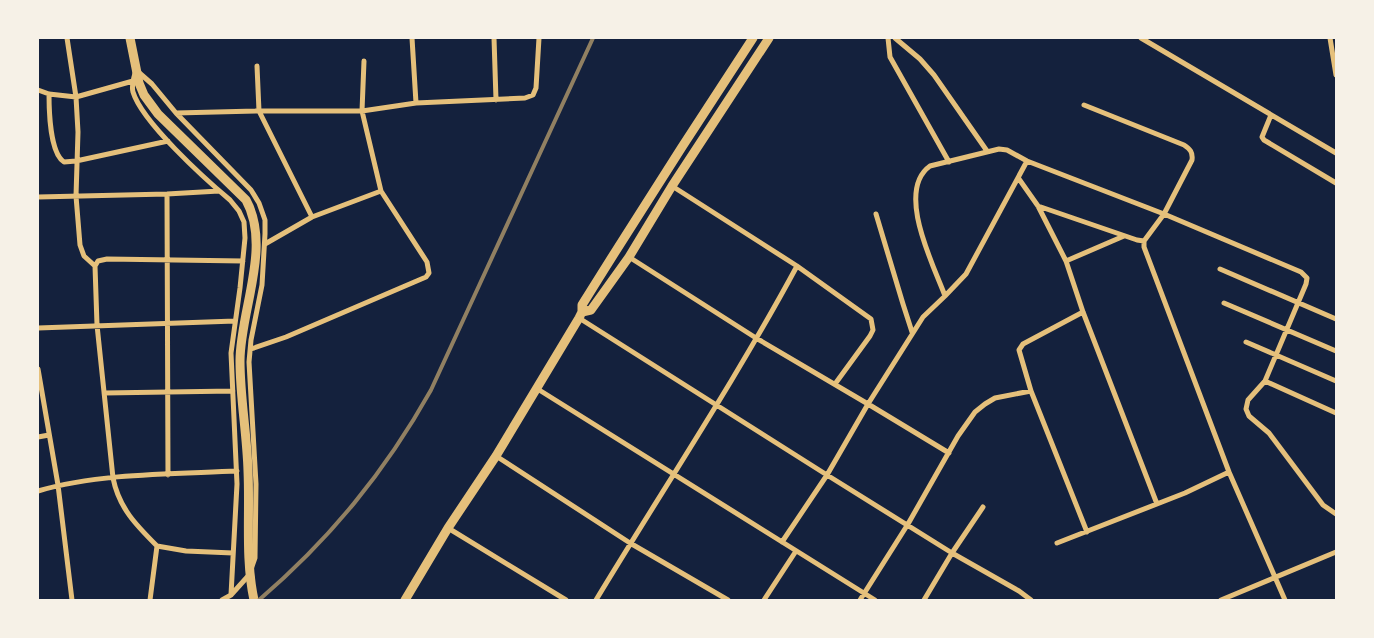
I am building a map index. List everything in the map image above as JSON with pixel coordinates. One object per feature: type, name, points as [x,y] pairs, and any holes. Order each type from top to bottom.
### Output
[{"type":"street","points":[[67,38],[76,97],[78,132],[76,196],[80,245],[84,256],[95,266]]},
{"type":"street","points":[[130,38],[136,70],[144,95],[151,105],[239,192],[246,200],[256,223],[256,254],[240,359],[240,381],[247,438],[248,550],[254,600]]},
{"type":"street","points":[[412,38],[416,103]]},
{"type":"street","points":[[494,38],[496,100]]},
{"type":"street","points":[[176,114],[258,111],[362,111],[416,103],[525,98],[533,95],[536,88],[539,38]]},
{"type":"street","points":[[409,599],[448,528],[496,456],[581,315],[582,305],[662,176],[753,38]]},
{"type":"street","points":[[581,315],[591,310],[629,257],[672,186],[770,38]]},
{"type":"street","points":[[888,38],[890,57],[949,162]]},
{"type":"street","points":[[895,38],[920,59],[934,75],[987,151]]},
{"type":"street","points":[[1141,38],[1336,153]]},
{"type":"street","points":[[1330,38],[1336,76]]},
{"type":"street","points":[[251,349],[286,337],[426,277],[429,272],[427,262],[381,191],[362,111],[364,61]]},
{"type":"street","points":[[257,66],[258,111],[312,217]]},
{"type":"street","points":[[136,70],[132,90],[147,118],[239,211],[244,222],[243,261],[231,353],[237,471],[231,595]]},
{"type":"street","points":[[136,70],[152,84],[176,114],[251,190],[260,204],[265,220],[262,285],[249,362],[256,484],[255,558],[249,575],[231,595],[222,600]]},
{"type":"street","points":[[38,90],[50,94],[76,97],[133,81]]},
{"type":"street","points":[[50,94],[51,131],[59,157],[64,162],[168,141]]},
{"type":"street","points":[[1084,105],[1190,149],[1192,160],[1164,214],[1144,241],[1144,247],[1229,472],[1285,600]]},
{"type":"street","points":[[1271,115],[1262,133],[1264,140],[1336,183]]},
{"type":"street","points":[[946,296],[920,229],[916,194],[918,180],[922,172],[930,166],[999,149],[1007,150],[1027,161],[1164,214],[1301,272],[1306,278],[1306,284],[1299,302],[1265,381],[1248,400],[1246,409],[1249,416],[1269,433],[1323,505],[1336,514]]},
{"type":"street","points":[[782,542],[827,475],[912,332],[923,317],[966,274],[1027,161]]},
{"type":"street","points":[[1018,179],[1038,206],[1066,261],[1083,312],[1157,504]]},
{"type":"street","points":[[672,186],[797,266],[871,319],[873,330],[870,336],[834,384]]},
{"type":"street","points":[[38,197],[219,191]]},
{"type":"street","points":[[265,244],[312,217],[381,191]]},
{"type":"street","points":[[168,194],[168,475]]},
{"type":"street","points":[[1038,206],[1144,241]]},
{"type":"street","points":[[876,214],[912,332]]},
{"type":"street","points":[[1066,261],[1125,236]]},
{"type":"street","points":[[629,257],[756,338],[949,453]]},
{"type":"street","points":[[233,553],[186,551],[157,546],[133,522],[116,493],[97,326],[95,266],[98,261],[107,259],[243,261]]},
{"type":"street","points":[[596,600],[774,309],[797,266]]},
{"type":"street","points":[[1220,269],[1336,319]]},
{"type":"street","points":[[1224,302],[1336,351]]},
{"type":"street","points":[[1083,312],[1023,344],[1019,350],[1030,390],[1087,532]]},
{"type":"street","points":[[581,315],[827,475],[1031,600]]},
{"type":"street","points":[[38,328],[235,321]]},
{"type":"street","points":[[1246,342],[1336,381]]},
{"type":"street","points":[[38,370],[58,485],[72,600]]},
{"type":"street","points":[[1265,381],[1336,413]]},
{"type":"street","points":[[536,388],[875,600]]},
{"type":"street","points":[[860,600],[908,524],[958,436],[975,412],[996,398],[1030,390]]},
{"type":"street","points":[[104,393],[233,391]]},
{"type":"street","points":[[38,437],[48,435]]},
{"type":"street","points":[[496,456],[630,543],[728,600]]},
{"type":"street","points":[[38,491],[58,485],[113,478],[237,471]]},
{"type":"street","points":[[1056,543],[1157,504],[1229,472]]},
{"type":"street","points":[[924,600],[952,553],[983,507]]},
{"type":"street","points":[[448,528],[566,600]]},
{"type":"street","points":[[150,600],[157,546]]},
{"type":"street","points":[[764,600],[796,551]]},
{"type":"street","points":[[1221,600],[1336,552]]},
{"type":"railway","points":[[259,600],[309,553],[354,503],[395,449],[431,390],[593,38]]}]
